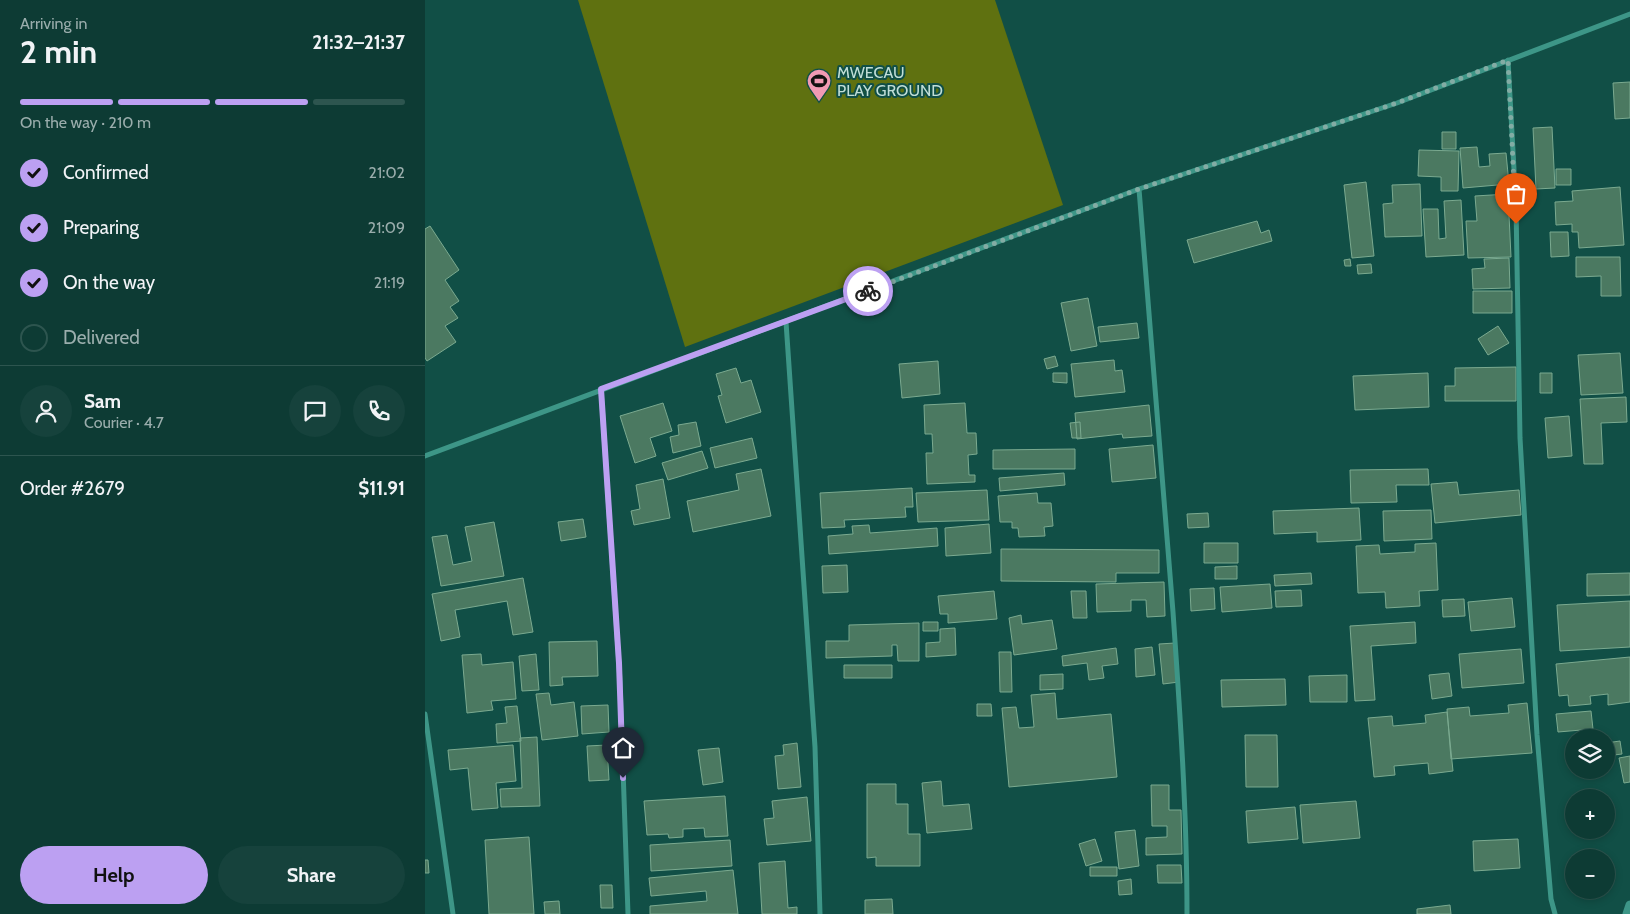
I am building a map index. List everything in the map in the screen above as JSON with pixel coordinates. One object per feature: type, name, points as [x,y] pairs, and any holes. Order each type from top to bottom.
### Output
[{"type":"street","points":[[425,456],[1139,189],[1397,103],[1630,14]]},
{"type":"street","points":[[1508,60],[1516,206],[1521,448],[1537,735],[1551,899],[1555,914]]},
{"type":"street","points":[[1139,189],[1161,440],[1179,693],[1187,851],[1187,914]]},
{"type":"street","points":[[786,322],[815,747],[820,914]]},
{"type":"street","points":[[601,389],[620,681],[628,914]]},
{"type":"street","points":[[425,714],[453,914]]},
{"type":"street","points":[[1627,914],[1630,905]]},
{"type":"green space","name":"MWECAU PLAY GROUND","points":[[578,0],[995,0],[1063,205],[685,347]]},
{"type":"building","points":[[1630,82],[1630,118],[1615,119],[1613,83]]},
{"type":"building","points":[[1552,127],[1555,188],[1536,189],[1533,128]]},
{"type":"building","points":[[1442,132],[1456,132],[1456,149],[1442,149]]},
{"type":"building","points":[[1477,147],[1479,167],[1490,166],[1489,154],[1506,153],[1509,184],[1463,188],[1460,148]]},
{"type":"building","points":[[1419,150],[1459,151],[1458,191],[1441,191],[1441,177],[1418,176]]},
{"type":"building","points":[[1556,169],[1571,169],[1571,185],[1556,185]]},
{"type":"building","points":[[1366,182],[1374,256],[1352,258],[1344,185]]},
{"type":"building","points":[[1420,184],[1422,236],[1385,237],[1383,204],[1393,203],[1392,185]]},
{"type":"building","points":[[1620,187],[1624,245],[1579,248],[1578,232],[1572,232],[1572,224],[1556,225],[1555,202],[1573,201],[1572,191]]},
{"type":"building","points":[[1508,194],[1511,257],[1468,258],[1466,221],[1477,221],[1475,196]]},
{"type":"building","points":[[1461,200],[1464,255],[1426,257],[1423,209],[1438,209],[1439,239],[1446,238],[1444,201]]},
{"type":"building","points":[[1257,221],[1261,233],[1269,230],[1272,241],[1194,263],[1187,240]]},
{"type":"building","points":[[430,226],[459,270],[445,280],[459,301],[450,307],[458,318],[445,326],[456,342],[427,361],[425,358],[425,229]]},
{"type":"building","points":[[1550,232],[1568,232],[1569,256],[1551,257]]},
{"type":"building","points":[[1576,257],[1620,257],[1621,296],[1601,296],[1601,276],[1576,277]]},
{"type":"building","points":[[1509,258],[1510,288],[1473,289],[1472,269],[1485,268],[1484,259]]},
{"type":"building","points":[[1350,259],[1351,266],[1345,266],[1344,260]]},
{"type":"building","points":[[1371,264],[1372,273],[1358,274],[1357,265]]},
{"type":"building","points":[[1473,291],[1512,291],[1512,313],[1473,313]]},
{"type":"building","points":[[1088,298],[1097,346],[1071,351],[1061,303]]},
{"type":"building","points":[[1137,323],[1139,338],[1100,342],[1098,327]]},
{"type":"building","points":[[1498,326],[1509,343],[1488,355],[1478,339]]},
{"type":"building","points":[[1620,353],[1623,393],[1581,395],[1578,355]]},
{"type":"building","points":[[1055,356],[1058,366],[1047,369],[1044,359]]},
{"type":"building","points":[[1114,360],[1115,371],[1122,370],[1125,392],[1075,397],[1071,364]]},
{"type":"building","points":[[938,361],[940,394],[902,398],[899,364]]},
{"type":"building","points":[[1516,367],[1516,401],[1445,401],[1445,386],[1455,386],[1455,368]]},
{"type":"building","points":[[736,368],[741,383],[751,380],[761,412],[726,423],[718,396],[722,395],[716,374]]},
{"type":"building","points":[[1053,373],[1067,373],[1067,383],[1053,382]]},
{"type":"building","points":[[1428,373],[1429,407],[1355,410],[1353,376]]},
{"type":"building","points":[[1540,373],[1552,373],[1552,393],[1540,393]]},
{"type":"building","points":[[1626,397],[1627,422],[1601,423],[1603,464],[1584,464],[1580,399]]},
{"type":"building","points":[[663,403],[672,431],[650,438],[656,456],[635,463],[620,416]]},
{"type":"building","points":[[965,403],[967,433],[976,433],[977,454],[968,455],[969,475],[975,475],[975,482],[927,484],[926,453],[933,453],[932,434],[925,434],[924,405]]},
{"type":"building","points":[[1149,405],[1152,436],[1123,438],[1122,434],[1077,439],[1075,413]]},
{"type":"building","points":[[1569,416],[1572,456],[1548,458],[1545,418]]},
{"type":"building","points":[[696,422],[701,446],[673,453],[670,437],[679,435],[678,425]]},
{"type":"building","points":[[1080,422],[1081,438],[1072,438],[1070,423]]},
{"type":"building","points":[[752,438],[757,458],[715,468],[710,448]]},
{"type":"building","points":[[1153,445],[1156,478],[1112,482],[1109,449]]},
{"type":"building","points":[[1075,449],[1075,469],[993,469],[993,450]]},
{"type":"building","points":[[702,451],[708,468],[668,480],[662,463]]},
{"type":"building","points":[[761,469],[771,516],[693,532],[687,501],[739,490],[736,474]]},
{"type":"building","points":[[1428,469],[1429,485],[1396,485],[1397,502],[1351,503],[1350,470]]},
{"type":"building","points":[[1064,473],[1065,485],[1000,491],[999,478]]},
{"type":"building","points":[[663,479],[670,518],[634,525],[631,511],[640,509],[636,485]]},
{"type":"building","points":[[1457,482],[1459,495],[1519,490],[1521,515],[1435,523],[1431,484]]},
{"type":"building","points":[[912,488],[913,507],[905,507],[906,517],[844,520],[845,527],[822,528],[820,493]]},
{"type":"building","points":[[987,490],[989,520],[918,522],[916,493]]},
{"type":"building","points":[[1037,493],[1038,503],[1051,503],[1053,526],[1044,527],[1045,536],[1019,537],[1018,528],[1012,528],[1012,522],[1000,522],[998,496]]},
{"type":"building","points":[[1359,508],[1361,540],[1317,542],[1317,532],[1274,534],[1273,511]]},
{"type":"building","points":[[1431,510],[1432,539],[1384,541],[1383,511]]},
{"type":"building","points":[[1208,513],[1209,527],[1188,528],[1187,514]]},
{"type":"building","points":[[583,519],[586,537],[561,541],[558,522]]},
{"type":"building","points":[[494,522],[504,576],[441,586],[432,537],[447,535],[453,565],[472,561],[465,527]]},
{"type":"building","points":[[989,524],[991,553],[946,556],[945,528]]},
{"type":"building","points":[[869,525],[870,533],[937,528],[938,546],[829,554],[828,536],[853,534],[852,526]]},
{"type":"building","points":[[1204,543],[1238,543],[1238,563],[1204,563]]},
{"type":"building","points":[[1436,543],[1438,590],[1419,591],[1420,606],[1386,608],[1385,592],[1358,593],[1356,546],[1379,545],[1380,554],[1415,552],[1415,544]]},
{"type":"building","points":[[1001,549],[1159,550],[1159,573],[1116,573],[1116,582],[1001,581]]},
{"type":"building","points":[[847,565],[848,592],[823,593],[822,566]]},
{"type":"building","points":[[1237,566],[1237,579],[1215,579],[1215,567]]},
{"type":"building","points":[[1311,573],[1312,584],[1275,586],[1274,575]]},
{"type":"building","points":[[1630,573],[1630,595],[1587,596],[1587,574]]},
{"type":"building","points":[[523,578],[533,632],[513,635],[507,601],[455,610],[460,637],[441,641],[432,594]]},
{"type":"building","points":[[1164,582],[1165,616],[1147,617],[1146,600],[1131,600],[1131,611],[1097,612],[1096,584]]},
{"type":"building","points":[[1270,584],[1272,608],[1222,612],[1220,587]]},
{"type":"building","points":[[1214,588],[1215,609],[1191,611],[1190,589]]},
{"type":"building","points":[[1301,590],[1302,606],[1276,607],[1275,591]]},
{"type":"building","points":[[994,591],[997,619],[948,623],[948,614],[940,614],[938,596]]},
{"type":"building","points":[[1071,591],[1086,591],[1087,618],[1073,618]]},
{"type":"building","points":[[1512,598],[1515,627],[1471,631],[1468,602]]},
{"type":"building","points":[[1464,599],[1465,616],[1443,617],[1442,600]]},
{"type":"building","points":[[1630,601],[1630,647],[1560,651],[1557,605]]},
{"type":"building","points":[[1021,615],[1022,624],[1052,620],[1057,649],[1014,655],[1009,618]]},
{"type":"building","points":[[923,622],[938,622],[938,631],[923,631]]},
{"type":"building","points":[[1415,622],[1416,643],[1371,646],[1375,700],[1355,701],[1350,626]]},
{"type":"building","points":[[919,623],[919,661],[898,661],[897,645],[892,645],[892,656],[826,658],[826,641],[849,641],[849,625]]},
{"type":"building","points":[[955,628],[956,655],[926,657],[926,643],[940,642],[940,629]]},
{"type":"building","points":[[597,641],[598,676],[562,677],[563,685],[550,686],[549,642]]},
{"type":"building","points":[[1175,643],[1179,682],[1163,684],[1159,644]]},
{"type":"building","points":[[1152,647],[1155,675],[1136,677],[1135,649]]},
{"type":"building","points":[[1116,648],[1118,664],[1102,666],[1104,678],[1089,680],[1087,663],[1063,666],[1062,656]]},
{"type":"building","points":[[1521,649],[1524,683],[1462,688],[1459,654]]},
{"type":"building","points":[[999,652],[1011,652],[1012,692],[1000,692]]},
{"type":"building","points":[[481,654],[482,665],[513,662],[516,699],[491,701],[493,710],[467,713],[462,655]]},
{"type":"building","points":[[536,654],[539,690],[522,691],[519,656]]},
{"type":"building","points":[[1630,657],[1630,702],[1608,705],[1608,694],[1590,696],[1591,704],[1569,706],[1568,695],[1559,696],[1556,664]]},
{"type":"building","points":[[844,665],[892,665],[892,678],[844,678]]},
{"type":"building","points":[[1449,673],[1452,696],[1432,699],[1429,675]]},
{"type":"building","points":[[1063,674],[1063,689],[1040,690],[1040,675]]},
{"type":"building","points":[[1347,675],[1347,702],[1310,702],[1309,676]]},
{"type":"building","points":[[1285,679],[1286,705],[1222,707],[1221,680]]},
{"type":"building","points":[[549,693],[551,705],[574,702],[578,736],[542,740],[536,694]]},
{"type":"building","points":[[1055,693],[1057,719],[1111,714],[1117,777],[1009,787],[1002,708],[1016,707],[1019,728],[1034,727],[1031,695]]},
{"type":"building","points":[[1527,703],[1532,753],[1451,759],[1447,709],[1469,707],[1470,716],[1509,713],[1508,705]]},
{"type":"building","points":[[977,704],[991,704],[992,716],[977,716]]},
{"type":"building","points":[[608,705],[609,732],[582,734],[581,706]]},
{"type":"building","points":[[517,706],[521,741],[497,743],[496,724],[507,723],[505,707]]},
{"type":"building","points":[[1591,711],[1593,729],[1565,729],[1565,731],[1558,732],[1556,714]]},
{"type":"building","points":[[1447,712],[1453,771],[1429,774],[1428,763],[1394,766],[1395,775],[1374,777],[1368,718],[1392,716],[1393,726],[1426,723],[1425,715]]},
{"type":"building","points":[[1245,735],[1277,735],[1278,787],[1246,787]]},
{"type":"building","points":[[537,737],[540,806],[501,807],[500,789],[522,788],[520,738]]},
{"type":"building","points":[[1620,741],[1622,754],[1615,755],[1615,742]]},
{"type":"building","points":[[797,743],[801,787],[778,789],[775,756],[784,755],[783,745]]},
{"type":"building","points":[[513,745],[516,781],[496,783],[498,808],[472,810],[468,768],[450,770],[448,750]]},
{"type":"building","points":[[607,745],[609,780],[589,781],[587,746]]},
{"type":"building","points":[[719,748],[723,782],[703,785],[698,750]]},
{"type":"building","points":[[1630,756],[1630,782],[1624,783],[1619,758]]},
{"type":"building","points":[[941,781],[943,806],[969,804],[972,829],[927,833],[922,783]]},
{"type":"building","points":[[867,784],[896,784],[896,804],[908,804],[908,834],[920,834],[920,866],[876,866],[876,857],[867,858]]},
{"type":"building","points":[[1151,785],[1169,785],[1169,810],[1181,810],[1182,854],[1146,855],[1146,838],[1167,837],[1167,826],[1152,826]]},
{"type":"building","points":[[725,796],[728,836],[705,837],[704,828],[683,829],[683,837],[669,838],[668,834],[647,835],[644,801]]},
{"type":"building","points":[[807,797],[811,841],[767,845],[764,819],[774,818],[772,801]]},
{"type":"building","points":[[1356,801],[1360,838],[1303,843],[1300,805]]},
{"type":"building","points":[[1295,807],[1298,839],[1248,843],[1246,811]]},
{"type":"building","points":[[1135,830],[1139,866],[1119,869],[1115,832]]},
{"type":"building","points":[[529,837],[534,914],[489,914],[485,840]]},
{"type":"building","points":[[1095,839],[1102,861],[1086,866],[1079,844]]},
{"type":"building","points":[[1518,839],[1520,868],[1474,871],[1473,841]]},
{"type":"building","points":[[730,840],[732,866],[651,871],[650,845]]},
{"type":"building","points":[[425,860],[428,860],[429,873],[425,873]]},
{"type":"building","points":[[785,861],[788,908],[797,907],[797,914],[762,914],[759,863]]},
{"type":"building","points":[[1157,865],[1181,865],[1182,883],[1158,883]]},
{"type":"building","points":[[1090,867],[1117,867],[1117,876],[1090,876]]},
{"type":"building","points":[[733,870],[738,914],[650,914],[650,906],[707,901],[706,891],[651,896],[649,878]]},
{"type":"building","points":[[1131,879],[1132,894],[1119,895],[1118,881]]},
{"type":"building","points":[[600,885],[612,885],[613,908],[601,908]]},
{"type":"building","points":[[892,899],[893,914],[865,914],[865,900]]},
{"type":"building","points":[[559,901],[560,914],[545,914],[544,902]]},
{"type":"building","points":[[1450,905],[1451,914],[1417,914],[1417,909]]},
{"type":"way so far","points":[[868,291],[1139,189],[1397,103],[1508,60],[1516,224]]},
{"type":"place","name":"MWECAU PLAY GROUND","points":[[819,102]]},
{"type":"route","points":[[623,778],[619,663],[601,389],[734,342],[868,291]]}]
